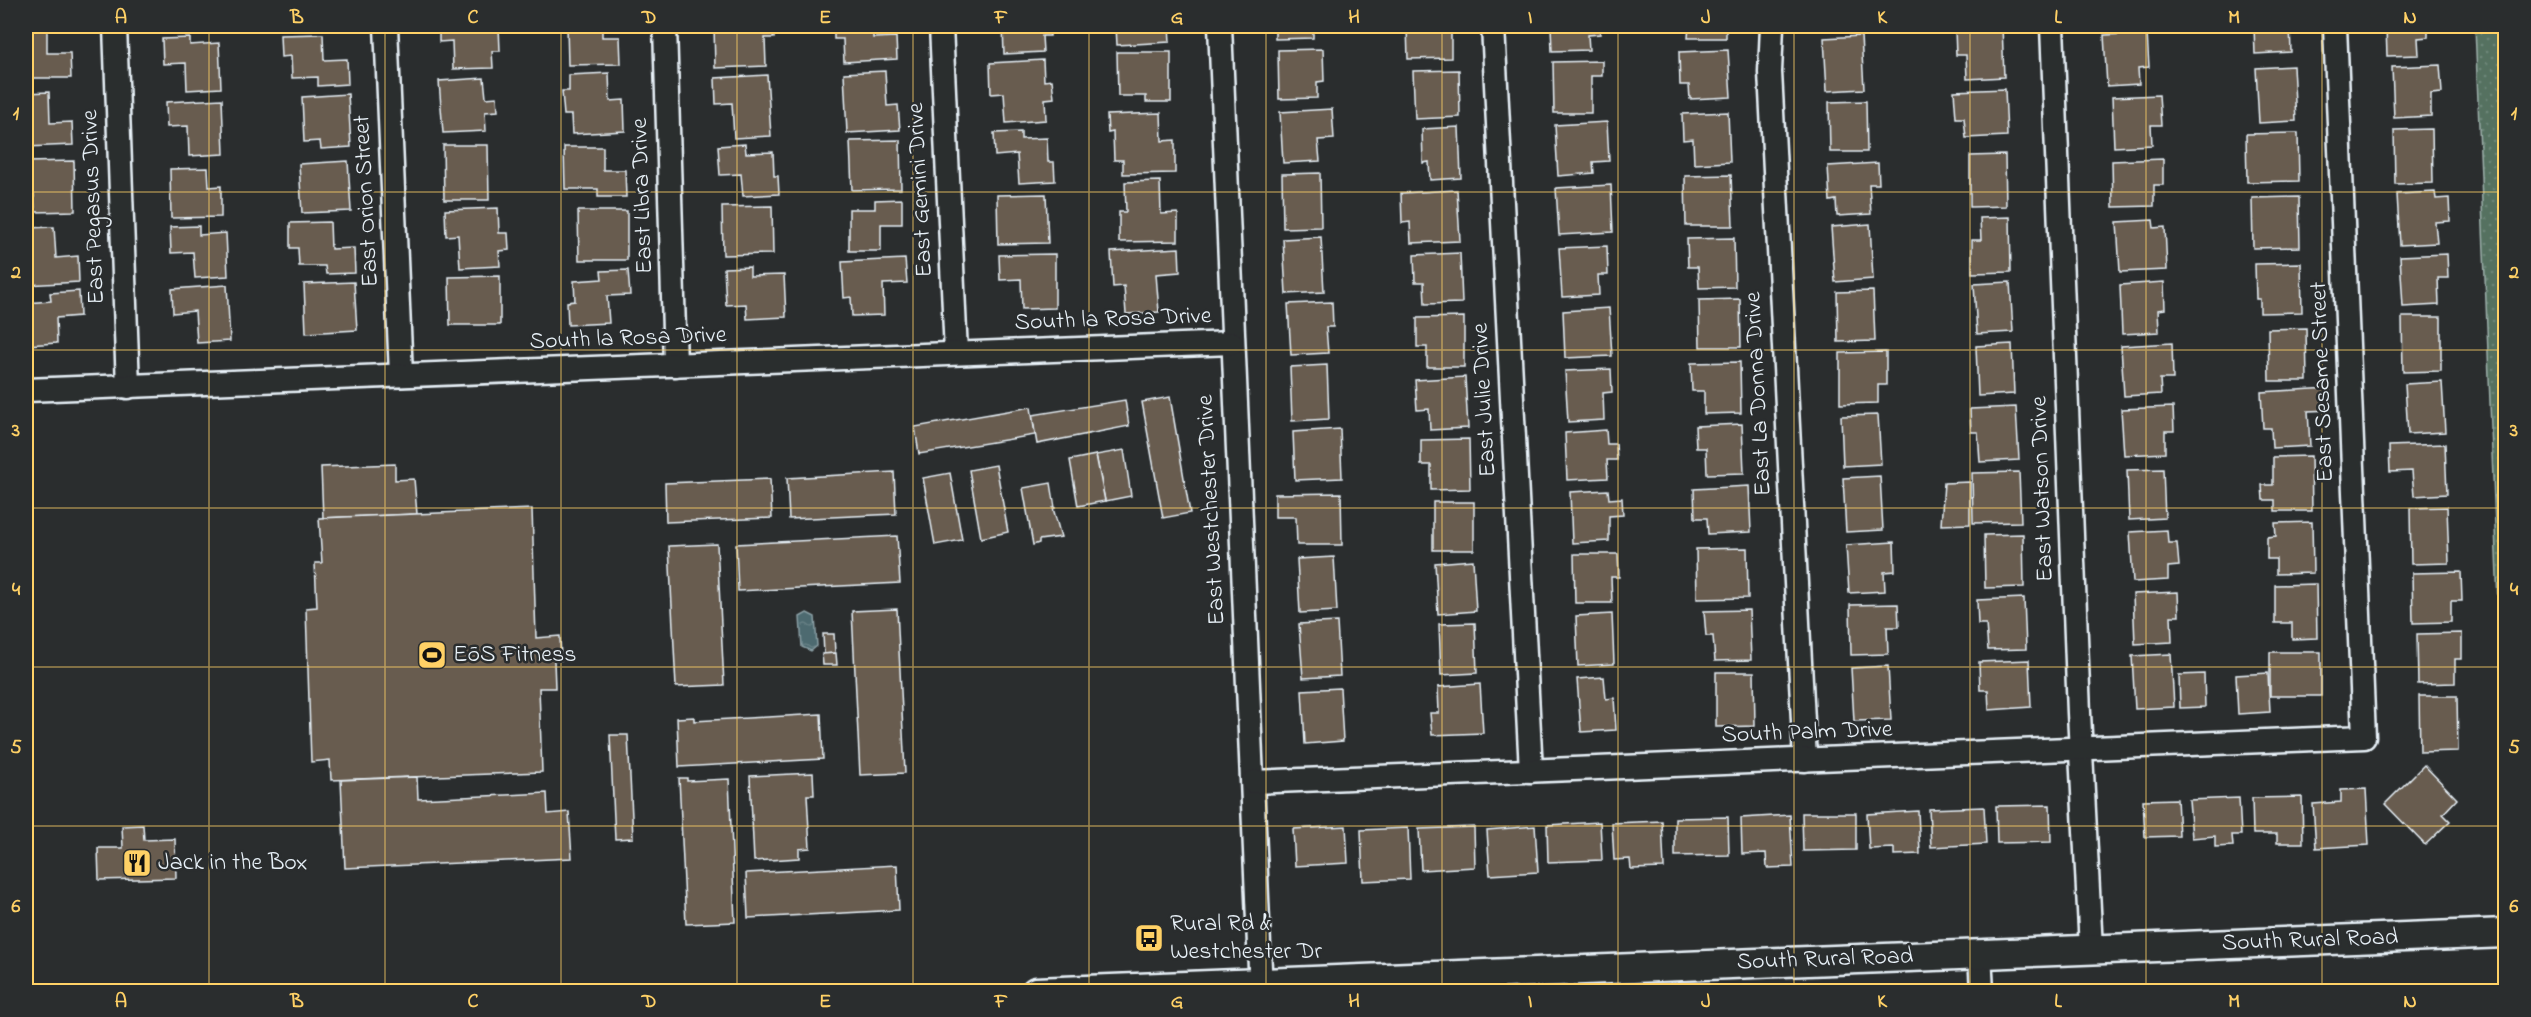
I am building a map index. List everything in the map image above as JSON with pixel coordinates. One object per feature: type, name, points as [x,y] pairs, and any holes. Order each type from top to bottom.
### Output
[{"type":"main road","name":"South Rural Road","points":[[1036,992],[1261,987],[1980,953],[2505,933]]},
{"type":"street","name":"East Pegasus Drive","points":[[115,26],[128,387]]},
{"type":"street","name":"East Orion Street","points":[[386,26],[401,375]]},
{"type":"street","name":"East Libra Drive","points":[[665,26],[675,365]]},
{"type":"street","name":"East Gemini Drive","points":[[941,26],[956,353]]},
{"type":"street","name":"East Westchester Drive","points":[[1220,26],[1261,987]]},
{"type":"street","name":"East Julie Drive","points":[[1493,26],[1531,771]]},
{"type":"street","name":"East La Donna Drive","points":[[1772,26],[1770,72],[1805,760]]},
{"type":"street","name":"East Watson Drive","points":[[2052,26],[2091,950]]},
{"type":"street","name":"East Sesame Street","points":[[2335,26],[2364,737]]},
{"type":"street","name":"South la Rosa Drive","points":[[26,390],[1232,343]]},
{"type":"street","name":"South Palm Drive","points":[[1253,782],[2364,737]]},
{"type":"street","points":[[1980,953],[1982,992]]},
{"type":"green space","points":[[2475,26],[2506,26],[2505,778]]},
{"type":"water","points":[[807,613],[815,617],[817,646],[811,651],[802,647],[800,617]]},
{"type":"building","points":[[26,26],[47,26],[47,53],[70,53],[71,78],[26,78]]},
{"type":"building","points":[[163,26],[214,26],[215,28],[163,30]]},
{"type":"building","points":[[439,26],[499,27],[500,51],[492,51],[493,68],[453,69],[452,41],[439,42]]},
{"type":"building","points":[[567,26],[602,26],[602,37],[620,37],[621,64],[568,65]]},
{"type":"building","points":[[714,26],[774,26],[774,38],[765,38],[766,66],[715,68]]},
{"type":"building","points":[[834,26],[873,26],[873,38],[896,37],[897,59],[844,62],[843,39],[834,39]]},
{"type":"building","points":[[1003,26],[1050,26],[1050,36],[1042,36],[1043,52],[1004,54]]},
{"type":"building","points":[[1116,26],[1169,26],[1170,42],[1117,45]]},
{"type":"building","points":[[1275,26],[1313,26],[1313,38],[1275,39]]},
{"type":"building","points":[[1407,26],[1451,26],[1451,58],[1408,59]]},
{"type":"building","points":[[1551,26],[1599,26],[1600,34],[1588,35],[1589,50],[1552,51]]},
{"type":"building","points":[[1689,26],[1726,26],[1726,38],[1688,38]]},
{"type":"building","points":[[2002,26],[2004,77],[1967,79],[1966,55],[1956,55],[1955,29]]},
{"type":"building","points":[[2244,26],[2290,26],[2291,52],[2255,54],[2254,27]]},
{"type":"building","points":[[2386,26],[2428,26],[2428,37],[2418,38],[2419,55],[2387,56]]},
{"type":"building","points":[[2147,33],[2149,67],[2138,68],[2139,84],[2107,86],[2104,35]]},
{"type":"building","points":[[323,34],[324,60],[347,59],[348,84],[318,86],[318,77],[292,78],[291,56],[281,57],[280,35]]},
{"type":"building","points":[[1861,36],[1864,89],[1827,91],[1824,38]]},
{"type":"building","points":[[190,38],[190,45],[219,43],[221,88],[187,90],[186,63],[163,64],[162,39]]},
{"type":"building","points":[[1323,49],[1324,81],[1317,82],[1317,98],[1279,99],[1278,50]]},
{"type":"building","points":[[1728,50],[1731,97],[1690,99],[1689,85],[1680,85],[1679,52]]},
{"type":"building","points":[[1117,52],[1171,52],[1171,102],[1146,102],[1146,96],[1118,96]]},
{"type":"building","points":[[1043,60],[1044,81],[1052,80],[1054,98],[1045,99],[1046,120],[1006,123],[1004,93],[991,94],[990,63]]},
{"type":"building","points":[[1602,61],[1602,76],[1591,76],[1591,113],[1554,113],[1553,62]]},
{"type":"building","points":[[2440,65],[2442,93],[2431,94],[2431,116],[2394,118],[2392,67]]},
{"type":"building","points":[[2293,66],[2296,121],[2259,123],[2256,68]]},
{"type":"building","points":[[1459,70],[1460,117],[1415,119],[1413,71]]},
{"type":"building","points":[[885,71],[887,106],[898,105],[900,130],[847,133],[844,73]]},
{"type":"building","points":[[609,73],[610,101],[624,100],[625,131],[572,134],[571,115],[564,115],[562,91],[569,91],[569,75]]},
{"type":"building","points":[[767,75],[771,136],[734,138],[732,103],[716,104],[715,78]]},
{"type":"building","points":[[484,78],[486,98],[497,97],[498,111],[485,112],[486,131],[443,133],[439,81]]},
{"type":"building","points":[[2005,89],[2007,136],[1966,138],[1964,118],[1956,118],[1954,91]]},
{"type":"building","points":[[49,92],[50,123],[72,122],[73,145],[26,147],[26,93]]},
{"type":"building","points":[[348,94],[351,147],[321,149],[320,141],[304,142],[302,97]]},
{"type":"building","points":[[2159,95],[2161,125],[2151,125],[2152,145],[2114,147],[2112,97]]},
{"type":"building","points":[[222,99],[224,154],[189,156],[188,126],[167,127],[166,102]]},
{"type":"building","points":[[1866,101],[1867,152],[1830,152],[1829,102]]},
{"type":"building","points":[[1332,109],[1334,139],[1318,140],[1320,161],[1283,163],[1280,112]]},
{"type":"building","points":[[1728,112],[1730,162],[1694,164],[1693,139],[1683,140],[1682,114]]},
{"type":"building","points":[[1161,113],[1162,141],[1175,140],[1175,173],[1123,174],[1123,160],[1114,160],[1113,132],[1108,133],[1107,115]]},
{"type":"building","points":[[1607,122],[1609,161],[1593,162],[1594,173],[1558,176],[1555,125]]},
{"type":"building","points":[[1459,127],[1461,178],[1430,180],[1429,162],[1423,163],[1422,129]]},
{"type":"building","points":[[2432,129],[2433,183],[2395,184],[2394,130]]},
{"type":"building","points":[[1021,132],[1021,139],[1047,138],[1048,162],[1054,162],[1055,181],[1019,183],[1017,154],[995,156],[994,133]]},
{"type":"building","points":[[2298,133],[2299,181],[2247,182],[2246,134]]},
{"type":"building","points":[[900,140],[901,189],[852,190],[850,141]]},
{"type":"building","points":[[745,144],[746,153],[773,152],[774,176],[778,176],[779,194],[743,196],[741,174],[720,175],[718,146]]},
{"type":"building","points":[[443,145],[488,145],[489,200],[444,200]]},
{"type":"building","points":[[564,147],[603,147],[603,170],[625,170],[626,197],[598,197],[598,189],[565,189]]},
{"type":"building","points":[[2005,155],[2006,206],[1970,207],[1970,156]]},
{"type":"building","points":[[2163,159],[2163,185],[2154,185],[2154,206],[2113,207],[2112,161]]},
{"type":"building","points":[[74,161],[75,211],[35,212],[34,194],[26,195],[26,162]]},
{"type":"building","points":[[348,161],[351,211],[302,213],[299,164]]},
{"type":"building","points":[[1878,163],[1879,184],[1869,184],[1871,214],[1837,216],[1836,200],[1830,201],[1828,166]]},
{"type":"building","points":[[208,168],[209,187],[221,186],[221,217],[171,218],[170,169]]},
{"type":"building","points":[[1320,173],[1321,227],[1283,228],[1282,174]]},
{"type":"building","points":[[1731,175],[1733,226],[1686,226],[1685,176]]},
{"type":"building","points":[[1160,181],[1161,214],[1178,213],[1178,241],[1119,242],[1119,212],[1126,212],[1125,182]]},
{"type":"building","points":[[1611,185],[1613,232],[1559,235],[1556,188]]},
{"type":"building","points":[[1457,190],[1460,241],[1411,243],[1410,222],[1402,223],[1401,193]]},
{"type":"building","points":[[2435,192],[2436,199],[2449,198],[2450,221],[2435,222],[2437,243],[2400,245],[2397,194]]},
{"type":"building","points":[[1046,194],[1048,243],[998,244],[997,195]]},
{"type":"building","points":[[2299,197],[2300,247],[2253,248],[2252,198]]},
{"type":"building","points":[[902,199],[902,224],[881,224],[881,251],[849,251],[849,209],[875,209],[875,200]]},
{"type":"building","points":[[772,206],[773,254],[723,255],[722,207]]},
{"type":"building","points":[[498,208],[499,233],[508,233],[509,250],[499,251],[500,266],[460,268],[458,235],[446,236],[445,210]]},
{"type":"building","points":[[578,211],[627,211],[627,260],[579,260]]},
{"type":"building","points":[[2010,217],[2011,272],[1972,273],[1972,240],[1981,240],[1980,218]]},
{"type":"building","points":[[2153,220],[2154,228],[2165,227],[2167,270],[2120,272],[2117,222]]},
{"type":"building","points":[[330,222],[331,249],[354,248],[355,273],[326,274],[325,266],[299,266],[298,248],[290,248],[290,223]]},
{"type":"building","points":[[1870,224],[1873,279],[1835,282],[1831,227]]},
{"type":"building","points":[[199,226],[199,235],[226,233],[228,276],[195,278],[193,252],[171,253],[170,227]]},
{"type":"building","points":[[54,227],[56,258],[78,256],[79,282],[26,285],[26,228]]},
{"type":"building","points":[[1321,237],[1324,292],[1286,294],[1283,239]]},
{"type":"building","points":[[1734,238],[1735,287],[1699,288],[1698,267],[1688,267],[1687,239]]},
{"type":"building","points":[[1607,246],[1608,275],[1598,275],[1599,295],[1562,297],[1559,248]]},
{"type":"building","points":[[1179,248],[1180,272],[1156,274],[1159,312],[1126,314],[1124,286],[1113,287],[1111,252]]},
{"type":"building","points":[[1460,253],[1462,303],[1425,304],[1424,282],[1415,282],[1414,255]]},
{"type":"building","points":[[1055,254],[1055,308],[1022,309],[1021,279],[1000,280],[999,255]]},
{"type":"building","points":[[2447,254],[2448,278],[2438,278],[2439,305],[2403,307],[2400,256]]},
{"type":"building","points":[[905,259],[907,283],[883,284],[884,315],[852,316],[851,297],[844,298],[842,262]]},
{"type":"building","points":[[2301,263],[2302,312],[2260,313],[2260,299],[2256,299],[2255,264]]},
{"type":"building","points":[[750,267],[750,276],[784,275],[786,317],[747,319],[746,304],[726,305],[724,268]]},
{"type":"building","points":[[628,270],[630,295],[607,296],[609,323],[568,325],[567,302],[575,301],[574,281],[602,279],[601,271]]},
{"type":"building","points":[[500,276],[500,325],[450,325],[449,277]]},
{"type":"building","points":[[354,282],[357,330],[306,333],[304,284]]},
{"type":"building","points":[[2010,282],[2013,332],[1977,334],[1974,284]]},
{"type":"building","points":[[2164,282],[2165,309],[2158,310],[2159,332],[2122,334],[2120,285]]},
{"type":"building","points":[[227,285],[230,341],[197,343],[195,311],[173,313],[172,289]]},
{"type":"building","points":[[79,291],[80,316],[56,318],[57,343],[26,345],[26,303],[51,301],[50,293]]},
{"type":"building","points":[[1873,291],[1875,341],[1838,342],[1837,292]]},
{"type":"building","points":[[1740,299],[1741,347],[1700,347],[1699,300]]},
{"type":"building","points":[[1332,302],[1333,327],[1326,327],[1328,353],[1291,355],[1288,304]]},
{"type":"building","points":[[1609,308],[1612,356],[1565,358],[1563,311]]},
{"type":"building","points":[[1464,317],[1464,367],[1427,367],[1427,347],[1417,347],[1417,318]]},
{"type":"building","points":[[2402,317],[2441,317],[2441,371],[2403,372]]},
{"type":"building","points":[[2306,328],[2307,381],[2269,381],[2268,329]]},
{"type":"building","points":[[2172,343],[2173,379],[2160,379],[2161,394],[2124,396],[2121,346]]},
{"type":"building","points":[[2012,344],[2014,394],[1978,396],[1976,346]]},
{"type":"building","points":[[1886,352],[1886,385],[1878,385],[1878,403],[1840,404],[1840,353]]},
{"type":"building","points":[[1740,362],[1741,413],[1704,414],[1704,391],[1692,391],[1691,363]]},
{"type":"building","points":[[1327,365],[1329,419],[1292,421],[1290,367]]},
{"type":"building","points":[[1611,369],[1612,392],[1603,393],[1604,420],[1568,422],[1565,371]]},
{"type":"building","points":[[1465,377],[1468,428],[1430,430],[1429,409],[1417,410],[1415,380]]},
{"type":"building","points":[[2442,382],[2445,432],[2408,434],[2405,384]]},
{"type":"building","points":[[2330,388],[2331,410],[2308,411],[2310,446],[2272,448],[2271,428],[2263,428],[2261,392]]},
{"type":"building","points":[[1170,397],[1190,513],[1163,518],[1142,402]]},
{"type":"building","points":[[1125,400],[1129,426],[1037,444],[1032,415]]},
{"type":"building","points":[[1031,407],[1035,435],[919,454],[915,427]]},
{"type":"building","points":[[2016,407],[2019,460],[1980,462],[1978,432],[1971,432],[1970,409]]},
{"type":"building","points":[[2173,407],[2174,431],[2165,431],[2165,453],[2124,455],[2121,409]]},
{"type":"building","points":[[1878,415],[1881,464],[1843,466],[1841,416]]},
{"type":"building","points":[[1742,424],[1744,473],[1707,474],[1706,448],[1696,448],[1695,426]]},
{"type":"building","points":[[1340,429],[1342,478],[1295,480],[1293,432]]},
{"type":"building","points":[[1606,430],[1607,444],[1616,444],[1617,460],[1607,460],[1608,478],[1567,480],[1565,433]]},
{"type":"building","points":[[1469,439],[1470,489],[1431,490],[1431,465],[1421,465],[1421,440]]},
{"type":"building","points":[[2445,444],[2447,494],[2414,496],[2412,471],[2390,472],[2389,446]]},
{"type":"building","points":[[1124,450],[1131,496],[1105,501],[1096,455]]},
{"type":"building","points":[[1096,455],[1105,501],[1078,506],[1070,460]]},
{"type":"building","points":[[2311,456],[2312,511],[2275,511],[2275,500],[2263,500],[2262,485],[2273,485],[2273,457]]},
{"type":"building","points":[[395,464],[395,480],[414,479],[417,514],[323,518],[321,467]]},
{"type":"building","points":[[996,465],[1008,532],[981,538],[969,470]]},
{"type":"building","points":[[2163,469],[2165,518],[2129,520],[2127,470]]},
{"type":"building","points":[[894,472],[896,514],[789,519],[787,478]]},
{"type":"building","points":[[2019,472],[2021,522],[1973,523],[1972,473]]},
{"type":"building","points":[[950,473],[962,540],[935,545],[923,478]]},
{"type":"building","points":[[1880,476],[1883,530],[1846,532],[1843,478]]},
{"type":"building","points":[[770,479],[772,518],[666,522],[665,483]]},
{"type":"building","points":[[1970,482],[1970,524],[1941,525],[1944,483]]},
{"type":"building","points":[[1051,483],[1055,508],[1053,508],[1061,537],[1039,540],[1039,543],[1033,545],[1023,488]]},
{"type":"building","points":[[1749,486],[1751,532],[1708,534],[1707,518],[1695,518],[1694,489]]},
{"type":"building","points":[[1608,490],[1609,499],[1622,498],[1623,515],[1609,516],[1609,541],[1572,543],[1570,492]]},
{"type":"building","points":[[1341,493],[1342,545],[1297,545],[1296,517],[1275,517],[1275,494]]},
{"type":"building","points":[[1433,502],[1474,502],[1474,550],[1433,550]]},
{"type":"building","points":[[2447,507],[2449,563],[2411,564],[2410,508]]},
{"type":"building","points":[[532,509],[536,638],[560,636],[561,660],[554,661],[555,688],[539,688],[542,772],[331,780],[330,760],[311,762],[306,608],[317,607],[315,563],[322,563],[319,518]]},
{"type":"building","points":[[2312,522],[2313,573],[2276,574],[2276,559],[2267,559],[2267,537],[2276,536],[2275,523]]},
{"type":"building","points":[[2167,530],[2168,543],[2177,543],[2179,566],[2168,567],[2168,580],[2133,582],[2130,532]]},
{"type":"building","points":[[2023,534],[2024,587],[1985,588],[1984,535]]},
{"type":"building","points":[[897,536],[900,583],[738,591],[736,544]]},
{"type":"building","points":[[1894,542],[1895,571],[1884,572],[1885,591],[1849,593],[1846,545]]},
{"type":"building","points":[[717,544],[724,685],[676,687],[669,546]]},
{"type":"building","points":[[1747,548],[1748,598],[1697,599],[1696,549]]},
{"type":"building","points":[[1574,554],[1618,554],[1619,577],[1611,577],[1612,603],[1575,603]]},
{"type":"building","points":[[1334,557],[1337,611],[1300,613],[1297,559]]},
{"type":"building","points":[[1473,560],[1476,611],[1438,614],[1435,563]]},
{"type":"building","points":[[2461,572],[2462,601],[2451,601],[2451,622],[2413,623],[2412,573]]},
{"type":"building","points":[[2316,584],[2317,638],[2292,639],[2292,623],[2275,623],[2275,585]]},
{"type":"building","points":[[2178,592],[2179,616],[2171,616],[2172,642],[2135,644],[2133,594]]},
{"type":"building","points":[[2024,598],[2026,649],[1988,650],[1986,624],[1978,624],[1977,600]]},
{"type":"building","points":[[1898,604],[1899,627],[1887,627],[1888,654],[1851,655],[1850,605]]},
{"type":"building","points":[[897,609],[905,773],[860,775],[852,611]]},
{"type":"building","points":[[1749,610],[1751,660],[1715,661],[1713,636],[1706,636],[1704,611]]},
{"type":"building","points":[[1612,614],[1614,664],[1578,666],[1576,616]]},
{"type":"building","points":[[1337,622],[1340,676],[1303,678],[1299,624]]},
{"type":"building","points":[[1475,623],[1477,673],[1441,675],[1439,624]]},
{"type":"building","points":[[2462,633],[2462,659],[2455,659],[2455,683],[2418,684],[2417,634]]},
{"type":"building","points":[[823,634],[834,634],[835,653],[824,654]]},
{"type":"building","points":[[2270,652],[2321,652],[2321,696],[2270,696]]},
{"type":"building","points":[[836,653],[837,665],[823,665],[822,654]]},
{"type":"building","points":[[2171,654],[2174,707],[2135,709],[2132,656]]},
{"type":"building","points":[[2029,660],[2031,707],[1989,710],[1988,690],[1980,690],[1979,662]]},
{"type":"building","points":[[1888,666],[1891,720],[1854,721],[1851,668]]},
{"type":"building","points":[[1716,672],[1754,672],[1755,726],[1716,727]]},
{"type":"building","points":[[2268,673],[2270,712],[2238,714],[2236,675]]},
{"type":"building","points":[[2204,674],[2205,707],[2180,708],[2179,675]]},
{"type":"building","points":[[1604,677],[1606,699],[1614,698],[1616,730],[1581,732],[1577,679]]},
{"type":"building","points":[[1480,684],[1483,733],[1432,735],[1430,713],[1439,713],[1438,687]]},
{"type":"building","points":[[1340,688],[1343,741],[1305,744],[1302,690]]},
{"type":"building","points":[[2419,696],[2457,696],[2458,751],[2420,752]]},
{"type":"building","points":[[821,714],[823,759],[679,767],[677,718],[694,717],[694,721]]},
{"type":"building","points":[[610,735],[628,735],[633,838],[615,839]]},
{"type":"building","points":[[2424,765],[2457,799],[2443,814],[2450,821],[2425,845],[2385,804]]},
{"type":"building","points":[[813,773],[814,795],[807,795],[810,848],[799,849],[799,858],[754,861],[750,776]]},
{"type":"building","points":[[417,777],[418,799],[547,793],[548,814],[569,812],[572,858],[345,868],[341,780]]},
{"type":"building","points":[[679,778],[687,778],[687,781],[729,779],[735,922],[686,924]]},
{"type":"building","points":[[2366,789],[2369,845],[2316,848],[2313,804],[2341,802],[2341,790]]},
{"type":"building","points":[[2302,797],[2303,843],[2277,843],[2277,834],[2253,834],[2252,798]]},
{"type":"building","points":[[2239,798],[2241,835],[2232,835],[2233,846],[2215,847],[2215,836],[2192,838],[2189,800]]},
{"type":"building","points":[[2177,799],[2179,836],[2145,837],[2143,800]]},
{"type":"building","points":[[2050,805],[2051,842],[1997,843],[1996,806]]},
{"type":"building","points":[[1984,807],[1986,844],[1931,847],[1929,809]]},
{"type":"building","points":[[1918,811],[1920,854],[1894,855],[1894,848],[1869,849],[1867,814]]},
{"type":"building","points":[[1802,813],[1856,813],[1856,850],[1803,851]]},
{"type":"building","points":[[1790,815],[1793,867],[1767,868],[1766,853],[1742,854],[1741,818]]},
{"type":"building","points":[[1728,817],[1729,855],[1675,856],[1675,818]]},
{"type":"building","points":[[1662,821],[1664,868],[1631,869],[1630,859],[1614,860],[1612,823]]},
{"type":"building","points":[[1600,822],[1602,860],[1548,862],[1547,825]]},
{"type":"building","name":"Jack in the Box","points":[[143,825],[144,840],[175,839],[176,878],[99,880],[98,848],[123,848],[122,826]]},
{"type":"building","points":[[1346,826],[1348,863],[1295,866],[1293,829]]},
{"type":"building","points":[[1535,826],[1538,872],[1490,875],[1487,830]]},
{"type":"building","points":[[1474,827],[1475,867],[1421,870],[1419,829]]},
{"type":"building","points":[[1408,828],[1410,879],[1363,881],[1361,830]]},
{"type":"building","points":[[897,865],[899,910],[748,918],[746,873]]},
{"type":"building","points":[[1159,933],[1159,942],[1142,943],[1142,934]]},
{"type":"place","name":"EōS Fitness","points":[[432,655]]},
{"type":"place","name":"Jack in the Box","points":[[137,863]]},
{"type":"place","name":"Rural Rd & Westchester Dr","points":[[1149,938]]}]
